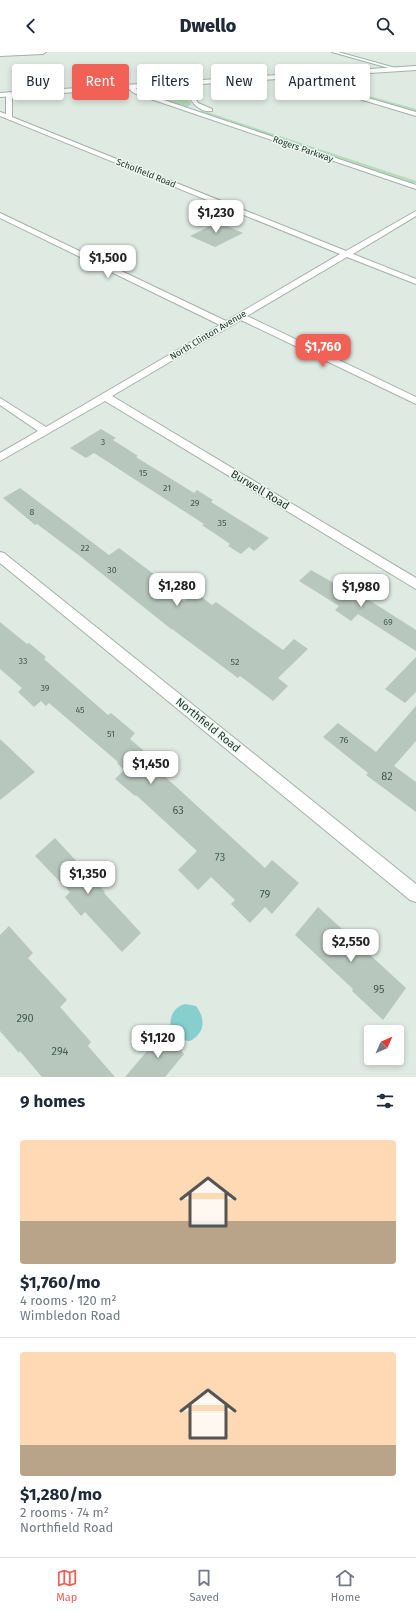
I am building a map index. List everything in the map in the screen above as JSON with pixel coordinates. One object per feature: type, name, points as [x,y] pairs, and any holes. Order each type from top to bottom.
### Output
[{"type":"street","points":[[0,54],[43,52]]},
{"type":"street","points":[[370,71],[416,68]]},
{"type":"street","points":[[203,82],[275,77]]},
{"type":"street","name":"Rogers Parkway","points":[[130,86],[138,93],[416,188]]},
{"type":"street","points":[[0,95],[137,86]]},
{"type":"street","points":[[9,94],[9,118]]},
{"type":"street","points":[[370,94],[416,107]]},
{"type":"street","points":[[192,100],[200,107]]},
{"type":"street","points":[[369,100],[416,114]]},
{"type":"street","points":[[190,110],[200,107]]},
{"type":"street","name":"Rogers Parkway","points":[[200,107],[303,141]]},
{"type":"street","name":"Scholfield Road","points":[[0,114],[416,282]]},
{"type":"street","name":"North Clinton Avenue","points":[[0,458],[416,213]]},
{"type":"street","points":[[0,215],[226,324]]},
{"type":"street","points":[[240,316],[416,401]]},
{"type":"street","name":"Burwell Road","points":[[104,396],[416,584]]},
{"type":"street","points":[[0,401],[45,431]]},
{"type":"street","name":"Northfield Road","points":[[0,556],[416,894]]},
{"type":"lane","points":[[334,52],[397,69]]},
{"type":"green space","points":[[370,96],[416,109],[416,112],[370,99]]},
{"type":"green space","points":[[165,100],[189,100],[191,104],[185,107]]},
{"type":"green space","points":[[201,110],[416,181],[416,183],[411,184],[200,112]]},
{"type":"water","points":[[185,1004],[196,1006],[202,1021],[199,1034],[190,1041],[182,1040],[176,1036],[171,1025],[173,1012],[178,1007]]},
{"type":"building","points":[[218,222],[243,233],[215,247],[190,236]]},
{"type":"building","points":[[101,429],[116,438],[113,440],[138,456],[136,457],[194,493],[197,490],[213,500],[211,502],[269,538],[254,551],[249,547],[241,554],[228,546],[230,544],[202,525],[204,524],[94,453],[86,458],[70,448]]},
{"type":"building","points":[[20,488],[109,555],[119,548],[159,578],[156,580],[184,601],[195,592],[212,605],[216,602],[283,650],[294,639],[308,649],[278,678],[288,686],[273,701],[240,676],[238,678],[171,629],[81,557],[37,524],[35,525],[3,498]]},
{"type":"building","points":[[311,570],[344,589],[347,586],[416,630],[416,651],[358,614],[351,621],[335,610],[339,606],[299,581]]},
{"type":"building","points":[[0,622],[46,657],[44,659],[108,715],[111,713],[135,733],[130,739],[164,768],[160,772],[265,868],[272,860],[299,883],[272,914],[265,907],[250,923],[231,904],[235,900],[211,877],[198,890],[178,870],[197,851],[136,795],[135,796],[115,779],[124,770],[117,763],[118,762],[49,703],[46,706],[41,701],[34,707],[18,692],[22,688],[0,669]]},
{"type":"building","points":[[416,657],[416,692],[405,703],[385,689]]},
{"type":"building","points":[[416,706],[416,741],[394,766],[416,782],[416,812],[366,775],[368,773],[323,737],[338,723],[376,752]]},
{"type":"building","points":[[0,739],[35,772],[0,800]]},
{"type":"building","points":[[55,838],[141,933],[122,952],[85,912],[81,916],[65,897],[70,892],[35,856]]},
{"type":"building","points":[[318,907],[406,988],[383,1020],[352,991],[353,989],[295,935]]},
{"type":"building","points":[[9,926],[33,953],[28,958],[67,1000],[60,1007],[91,1042],[88,1046],[115,1077],[42,1077],[20,1051],[19,1053],[0,1031],[0,935]]},
{"type":"building","points":[[164,1031],[184,1054],[165,1077],[125,1077]]}]
